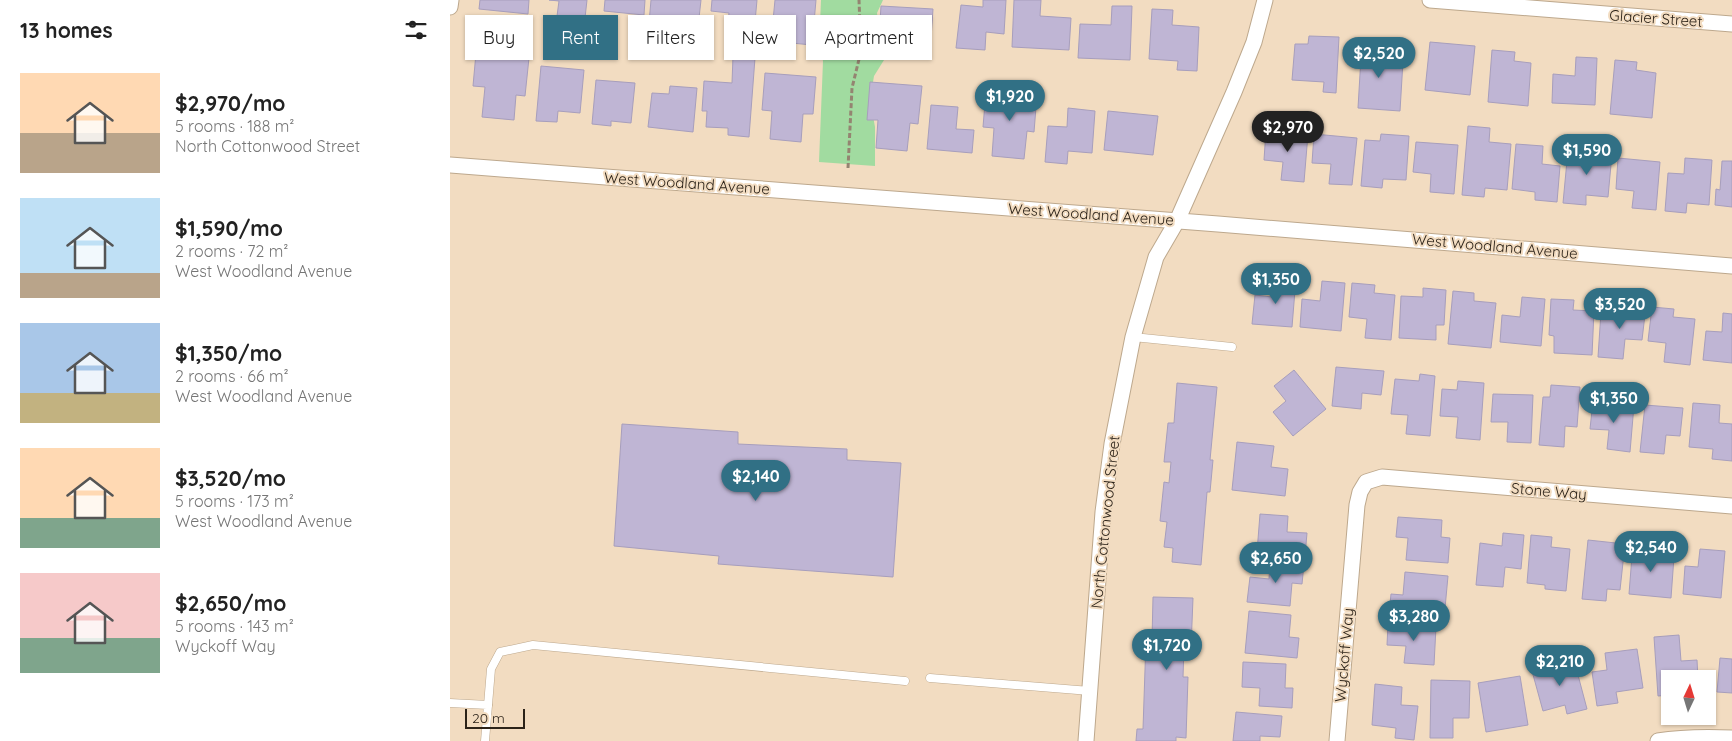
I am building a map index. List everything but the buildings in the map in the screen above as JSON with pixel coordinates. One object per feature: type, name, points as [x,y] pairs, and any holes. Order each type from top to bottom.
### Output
[{"type":"street","points":[[450,7],[451,0]]},
{"type":"street","name":"North Cottonwood Street","points":[[1086,741],[1103,512],[1112,444],[1133,337],[1156,257],[1177,221],[1247,59],[1266,0]]},
{"type":"street","name":"Glacier Street","points":[[1430,0],[1732,24]]},
{"type":"street","name":"West Woodland Avenue","points":[[450,165],[1732,266]]},
{"type":"street","name":"Stone Way","points":[[1366,482],[1382,477],[1732,506]]},
{"type":"street","name":"Wyckoff Way","points":[[1337,741],[1357,505],[1360,492],[1366,482]]},
{"type":"street","points":[[1658,741],[1716,737],[1732,738]]},
{"type":"lane","points":[[1133,337],[1232,347]]},
{"type":"lane","points":[[485,741],[490,669],[500,652],[532,645],[905,682]]},
{"type":"lane","points":[[930,678],[1090,691]]},
{"type":"lane","points":[[450,703],[488,705]]},
{"type":"path","points":[[848,168],[852,88],[861,51],[859,0]]},
{"type":"green space","points":[[821,0],[883,0],[877,15],[820,15]]},
{"type":"green space","points":[[884,60],[874,76],[870,100],[875,127],[875,166],[819,162],[823,61]]}]
